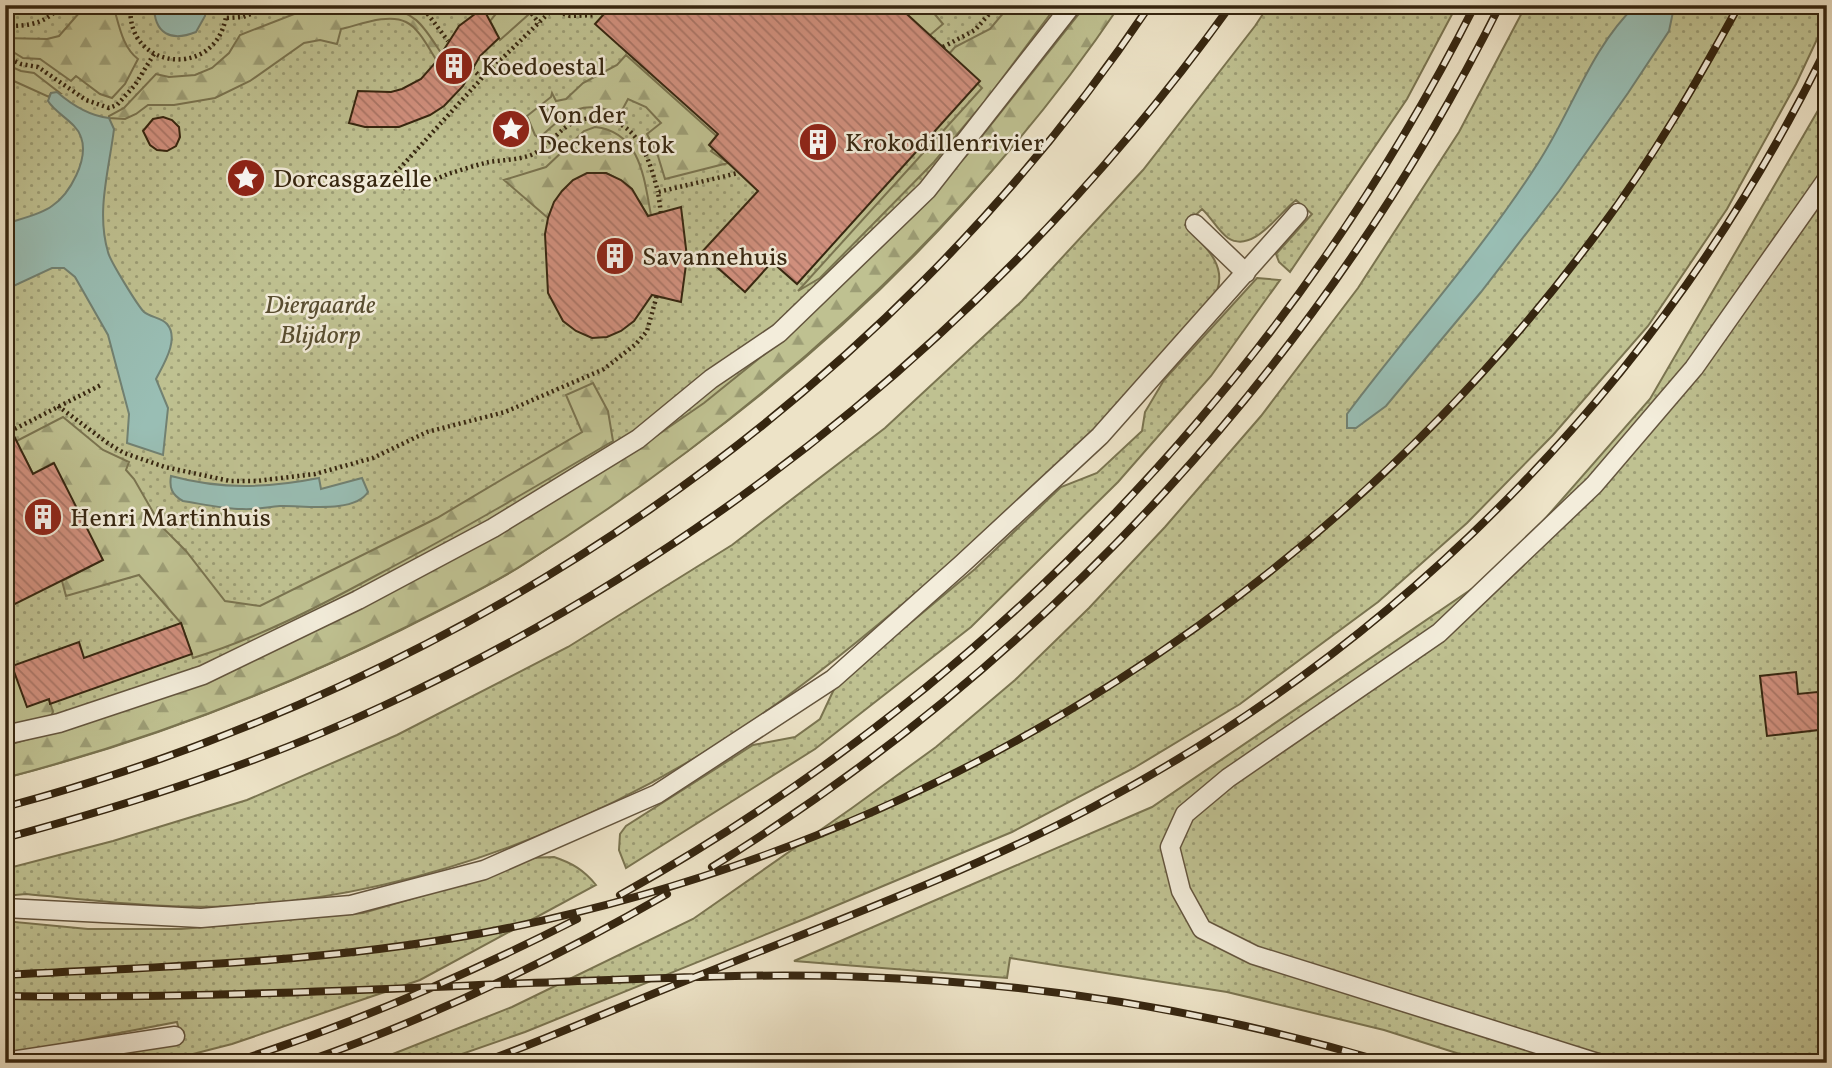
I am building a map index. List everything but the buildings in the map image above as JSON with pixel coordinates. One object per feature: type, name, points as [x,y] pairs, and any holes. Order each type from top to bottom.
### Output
[{"type":"lane","points":[[5,735],[59,723],[203,675],[358,600],[493,528],[638,439],[711,379],[779,333],[927,190],[1072,5]]},
{"type":"lane","points":[[1598,1063],[1254,955],[1202,929],[1181,891],[1170,847],[1185,814],[1228,778],[1439,633],[1594,485],[1694,368],[1827,179]]},
{"type":"lane","points":[[5,908],[201,918],[351,905],[484,870],[657,793],[833,678],[872,643],[1100,436],[1298,213]]},
{"type":"lane","points":[[1195,223],[1246,273]]},
{"type":"lane","points":[[5,1062],[175,1036]]},
{"type":"path","points":[[5,26],[36,24],[50,19],[62,5]]},
{"type":"path","points":[[131,5],[132,22],[144,46],[154,54],[173,60],[191,59],[209,51],[221,36],[227,18],[227,5]]},
{"type":"path","points":[[227,18],[243,17],[275,5]]},
{"type":"path","points":[[421,5],[448,41]]},
{"type":"path","points":[[525,5],[539,23]]},
{"type":"path","points":[[557,5],[482,78],[391,178],[392,185],[419,187],[445,175],[487,163],[531,155],[544,148],[569,125],[583,118],[598,118],[614,121],[628,128],[646,153],[658,192],[661,213]]},
{"type":"path","points":[[943,47],[975,30],[997,5]]},
{"type":"path","points":[[553,10],[570,16],[596,15]]},
{"type":"path","points":[[5,57],[38,67],[86,100],[109,108],[117,105],[135,85],[154,54]]},
{"type":"path","points":[[472,69],[482,78]]},
{"type":"path","points":[[658,192],[738,173]]},
{"type":"path","points":[[58,407],[124,453],[165,467],[230,481],[256,481],[315,474],[373,458],[427,432],[505,412],[604,369],[636,344],[647,331],[657,295]]},
{"type":"path","points":[[5,434],[101,385]]},
{"type":"green space","name":"Diergaarde Blijdorp","points":[[5,5],[1113,5],[1021,134],[965,202],[921,249],[827,339],[777,381],[727,422],[621,498],[504,576],[353,653],[256,695],[157,732],[5,778]]},
{"type":"green space","points":[[86,5],[113,5],[125,42],[138,59],[125,84],[112,98],[100,94],[76,76],[71,81],[40,59],[23,58],[5,47],[5,38],[47,39],[59,36]]},
{"type":"green space","points":[[503,5],[523,5],[528,15],[500,40],[490,21]]},
{"type":"green space","points":[[893,5],[927,5],[943,24],[929,36]]},
{"type":"green space","points":[[1010,5],[1057,5],[986,100],[934,162],[820,278],[798,291],[982,88],[948,55],[955,47],[990,29]]},
{"type":"green space","points":[[1086,5],[1120,5],[1060,88],[994,168],[924,245],[849,317],[770,386],[689,450],[605,511],[491,584],[306,674],[158,732],[5,778],[5,746],[89,721],[512,525],[646,443],[704,403],[798,327],[966,156]]},
{"type":"green space","points":[[1269,5],[1457,5],[1407,99],[1290,272],[1279,262],[1276,254],[1312,214],[1296,200],[1256,237],[1237,242],[1221,232],[1202,209],[1185,225],[1206,247],[1216,263],[1219,272],[1217,291],[1161,359],[1107,418],[1028,493],[946,567],[794,691],[671,772],[605,806],[537,836],[467,862],[396,882],[324,896],[223,907],[138,904],[26,894],[5,896],[5,869],[113,841],[247,800],[397,735],[568,647],[732,545],[885,428],[1022,301],[1143,170]]},
{"type":"green space","points":[[1526,5],[1827,5],[1827,18],[1796,84],[1727,209],[1648,326],[1553,435],[1467,523],[1378,602],[1240,704],[1134,768],[1012,832],[525,1032],[436,1063],[370,1063],[512,1007],[693,919],[936,747],[1015,680],[1089,608],[1165,527],[1261,416],[1358,288],[1459,132]]},
{"type":"green space","points":[[383,7],[404,12],[418,22],[441,53],[437,61],[411,25],[391,19],[374,21],[341,29],[337,44],[320,40],[304,43],[250,81],[215,98],[174,105],[148,105],[125,119],[109,118],[124,108],[156,74],[169,77],[195,75],[212,68],[229,53],[240,35],[307,9],[350,13]]},
{"type":"green space","points":[[626,55],[721,140],[711,151],[728,163],[665,179],[647,134],[661,123],[646,107],[628,99],[620,114],[595,107],[575,110],[539,138],[535,135],[527,116],[551,97],[552,93],[556,101],[566,99],[583,83],[617,65]]},
{"type":"green space","points":[[5,64],[34,73],[60,93],[51,93],[49,97],[5,77]]},
{"type":"green space","points":[[1827,95],[1827,1063],[1488,1063],[1384,1030],[1227,992],[1010,958],[1007,978],[794,961],[1152,807],[1501,569],[1650,399]]},
{"type":"green space","points":[[595,127],[622,138],[638,159],[651,215],[648,216],[626,186],[606,173],[570,187],[558,198],[548,218],[504,180],[546,167],[584,131]]},
{"type":"green space","points":[[1257,278],[1280,280],[1211,376],[1118,482],[971,627],[815,749],[626,868],[619,850],[620,834],[626,826],[753,745],[795,737],[820,719],[836,685],[975,569],[1061,487],[1097,473],[1142,431],[1145,412],[1164,380]]},
{"type":"green space","points":[[593,383],[608,411],[613,441],[332,599],[264,631],[193,658],[181,623],[139,575],[66,596],[62,581],[102,560],[53,463],[33,474],[24,456],[5,447],[63,417],[103,450],[129,462],[126,470],[161,526],[186,551],[225,601],[260,606],[437,518],[582,432],[566,395]]},
{"type":"green space","points":[[5,647],[27,706],[49,699],[53,712],[51,716],[13,726],[7,719]]},
{"type":"green space","points":[[554,857],[577,868],[596,885],[420,980],[232,1044],[158,1063],[53,1063],[181,1038],[177,1022],[15,1053],[5,1052],[5,921],[88,929],[181,929],[363,913],[462,884],[528,858]]},
{"type":"water","points":[[154,5],[206,5],[205,16],[196,32],[172,35],[161,29],[157,23]]},
{"type":"water","points":[[1636,5],[1669,5],[1673,12],[1669,31],[1628,93],[1559,191],[1481,292],[1386,406],[1356,428],[1347,428],[1347,414],[1516,196],[1550,143],[1606,41]]},
{"type":"water","points":[[57,92],[82,109],[109,118],[114,129],[103,206],[108,252],[144,312],[162,320],[171,330],[169,352],[156,379],[168,408],[163,455],[127,443],[129,414],[108,335],[75,277],[64,268],[52,268],[5,290],[5,227],[11,222],[52,206],[71,185],[80,165],[83,146],[81,137],[48,101],[51,93]]},
{"type":"water","points":[[171,476],[208,484],[245,486],[319,478],[321,489],[362,478],[368,492],[361,499],[340,506],[235,509],[183,501],[172,491]]},
{"type":"railway","points":[[5,807],[176,754],[341,686],[499,604],[650,509],[792,401],[923,281],[1043,149],[1150,5]]},
{"type":"railway","points":[[5,838],[198,780],[292,745],[385,705],[509,643],[629,572],[744,495],[853,410],[957,318],[1055,220],[1146,115],[1231,5]]},
{"type":"railway","points":[[620,895],[754,814],[881,723],[1002,623],[1114,514],[1218,398],[1313,274],[1399,143],[1475,5]]},
{"type":"railway","points":[[712,867],[835,785],[952,694],[1063,596],[1166,491],[1262,379],[1350,260],[1429,135],[1500,5]]},
{"type":"railway","points":[[5,975],[258,961],[383,948],[508,928],[670,887],[827,831],[977,762],[1119,679],[1254,584],[1379,477],[1495,359],[1600,229],[1674,119],[1739,5]]},
{"type":"railway","points":[[481,1063],[903,894],[1046,831],[1210,739],[1320,663],[1424,578],[1520,485],[1609,386],[1690,279],[1763,166],[1827,47]]},
{"type":"railway","points":[[302,1063],[443,1008],[489,987],[667,894]]},
{"type":"railway","points":[[231,1063],[407,998],[577,919]]},
{"type":"railway","points":[[5,996],[212,995],[711,976],[931,980],[1063,994],[1194,1015],[1260,1029],[1388,1063]]},
{"type":"place","name":"Koedoestal","points":[[454,66]]},
{"type":"place","name":"Von der Deckens tok","points":[[511,129]]},
{"type":"place","name":"Krokodillenrivier","points":[[818,142]]},
{"type":"place","name":"Dorcasgazelle","points":[[246,178]]},
{"type":"place","name":"Savannehuis","points":[[615,256]]},
{"type":"place","name":"Henri Martinhuis","points":[[43,517]]}]
